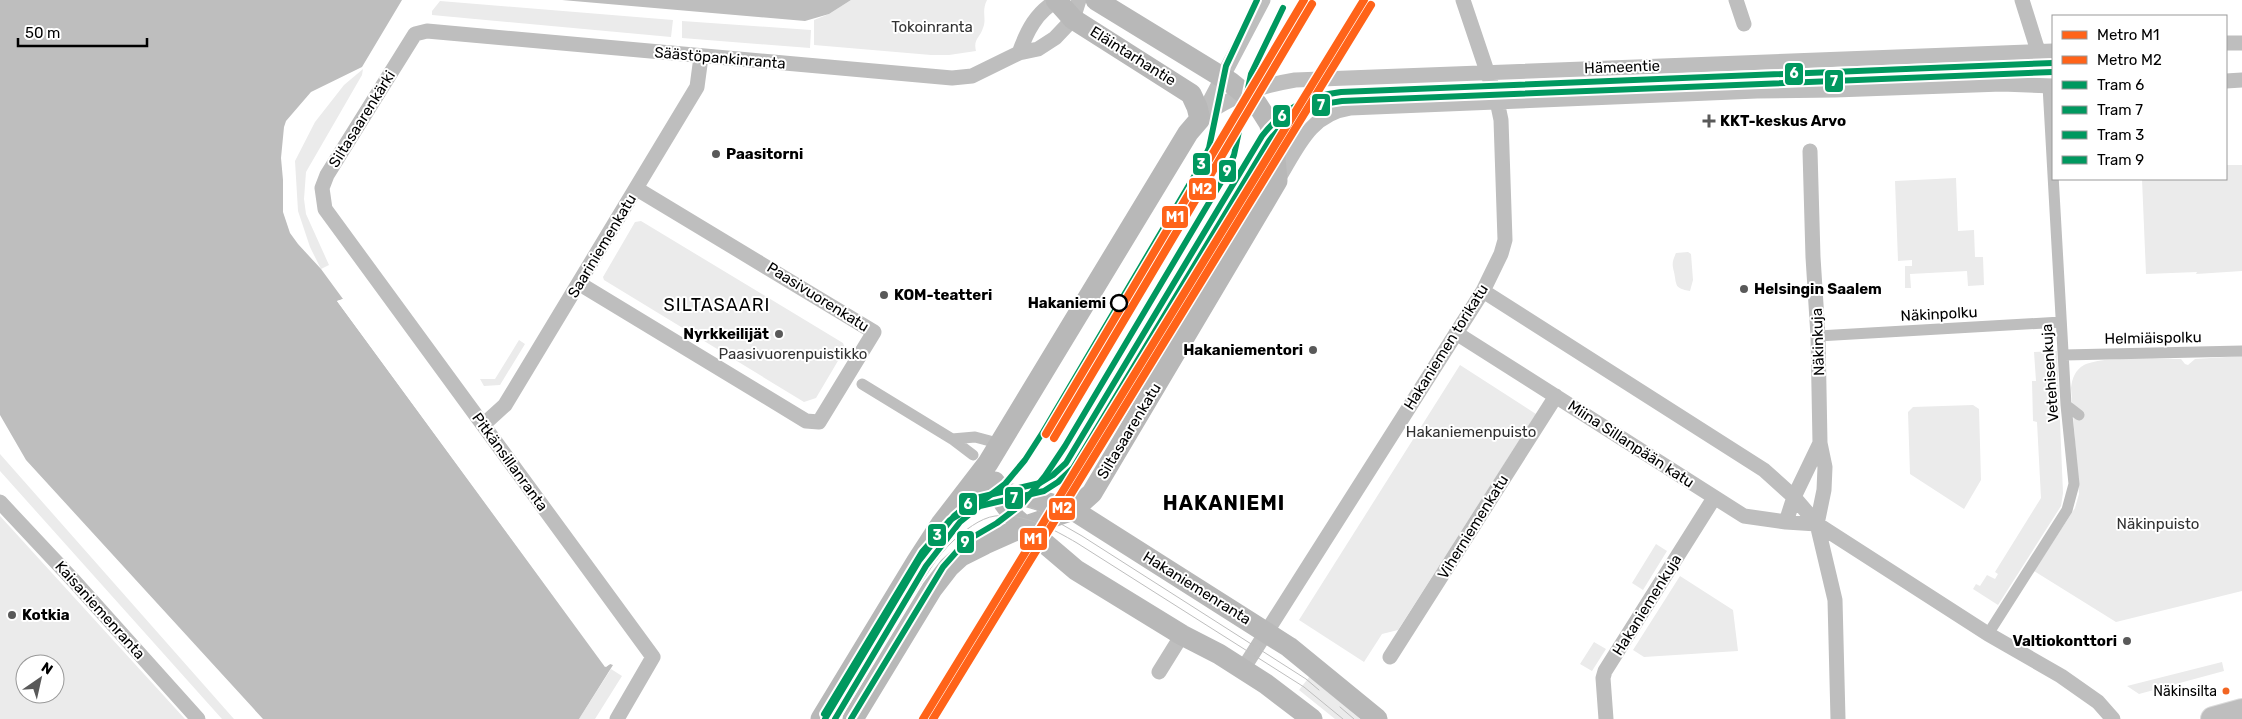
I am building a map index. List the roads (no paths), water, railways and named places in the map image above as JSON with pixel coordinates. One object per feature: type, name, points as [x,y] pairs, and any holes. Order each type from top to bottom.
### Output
[{"type":"main road","name":"Eläintarhantie","points":[[1056,0],[1076,9],[1191,94],[1200,120]]},
{"type":"main road","name":"Eläintarhantie","points":[[1096,0],[1223,78]]},
{"type":"main road","points":[[1223,78],[1245,92],[1257,104],[1270,125],[1274,140],[1277,181]]},
{"type":"main road","points":[[821,719],[917,561],[941,524],[964,496],[981,459],[1188,133],[1200,120]]},
{"type":"main road","name":"Siltasaarenkatu","points":[[852,719],[932,589],[949,567],[968,553],[1023,527],[1074,510],[1088,498],[1277,181]]},
{"type":"main road","points":[[981,459],[1004,503],[1023,527],[1076,570],[1182,635],[1243,669],[1312,719]]},
{"type":"main road","name":"Hakaniemenranta","points":[[964,496],[979,492],[999,492],[1028,497],[1074,510],[1266,632],[1309,662],[1377,719]]},
{"type":"main road","points":[[2213,719],[2242,711]]},
{"type":"street","points":[[1019,53],[1028,29],[1036,17],[1056,0]]},
{"type":"street","points":[[1200,120],[1263,0]]},
{"type":"street","name":"Hakaniemen torikatu","points":[[1243,669],[1483,291],[1501,254],[1505,240],[1501,120],[1498,101],[1463,0]]},
{"type":"street","points":[[1736,0],[1744,24]]},
{"type":"street","points":[[2022,0],[2046,51]]},
{"type":"street","name":"Säästöpankinranta","points":[[416,34],[427,31],[952,78],[972,76],[1019,53],[1038,49],[1055,38],[1076,9]]},
{"type":"street","name":"Siltasaarenkärki","points":[[325,209],[322,188],[326,175],[416,34]]},
{"type":"street","points":[[2227,43],[2242,43]]},
{"type":"street","name":"Hämeentie","points":[[1200,120],[1217,106],[1245,92],[1295,80],[2046,51]]},
{"type":"street","name":"Saariniemenkatu","points":[[483,425],[505,406],[637,189],[697,87],[701,57]]},
{"type":"street","points":[[2227,81],[2242,80]]},
{"type":"street","name":"Hämeentie","points":[[1277,181],[1308,131],[1328,113],[1350,108],[1748,91],[2002,84],[2050,86]]},
{"type":"street","name":"Vetehisenkuja","points":[[2050,86],[2052,125]]},
{"type":"street","name":"Näkinkuja","points":[[1810,151],[1812,257],[1818,336],[1820,443],[1825,467],[1824,490],[1817,524],[1835,600],[1838,719]]},
{"type":"street","name":"Vetehisenkuja","points":[[1988,634],[2068,510],[2074,484],[2066,406],[2055,180]]},
{"type":"street","name":"Paasivuorenkatu","points":[[580,284],[806,421],[819,422],[874,332],[637,189]]},
{"type":"street","name":"Pitkänsillanranta","points":[[325,209],[653,657],[617,719]]},
{"type":"street","name":"Miina Sillanpään katu","points":[[1483,291],[1764,470],[1794,497],[1817,524],[1988,634],[2038,662],[2098,702],[2113,719]]},
{"type":"street","name":"Näkinpolku","points":[[1818,336],[2062,322]]},
{"type":"street","name":"Miina Sillanpään katu","points":[[1456,333],[1744,516],[1817,524]]},
{"type":"street","name":"Helmiäispolku","points":[[2064,355],[2242,351]]},
{"type":"street","points":[[862,384],[981,459]]},
{"type":"street","name":"Viherniemenkatu","points":[[1390,658],[1556,396]]},
{"type":"street","points":[[2066,406],[2079,415]]},
{"type":"street","points":[[952,439],[975,437],[990,441]]},
{"type":"street","name":"Näkinkuja","points":[[1786,522],[1794,497],[1820,443]]},
{"type":"street","name":"Hakaniemenkuja","points":[[1606,719],[1603,678],[1605,671],[1714,498]]},
{"type":"street","name":"Kaisaniemenranta","points":[[0,502],[198,719]]},
{"type":"street","points":[[1159,672],[1182,635]]},
{"type":"tram line","name":"3","points":[[824,714],[922,552],[950,520],[981,502],[1005,484],[1025,460],[1043,432],[1202,163],[1209,148],[1226,66],[1257,0]]},
{"type":"tram line","name":"9","points":[[851,719],[943,567],[966,541],[997,523],[1023,503],[1045,476],[1065,446],[1226,174],[1234,155],[1251,74],[1283,8]]},
{"type":"tram line","name":"6","points":[[825,719],[919,561],[954,516],[976,498],[1040,483],[1053,475],[1066,463],[1262,136],[1278,118],[1297,105],[1317,97],[1341,92],[2052,63]]},
{"type":"tram line","name":"7","points":[[835,719],[926,566],[960,522],[980,506],[1044,491],[1058,482],[1073,468],[1269,141],[1276,132],[1301,113],[1320,105],[1342,101],[2052,72]]},
{"type":"tram line","points":[[953,516],[974,504],[992,499],[1012,502],[1035,509],[1082,536],[1306,679],[1319,690]]},
{"type":"tram line","points":[[838,719],[940,555],[967,529],[978,522],[995,516],[1017,517],[1038,523],[1077,543],[1304,687],[1343,719]]},
{"type":"tram line","points":[[1340,707],[1354,719]]},
{"type":"metro line","name":"M1","points":[[1046,434],[1304,0]]},
{"type":"metro line","name":"M1","points":[[923,719],[1364,0]]},
{"type":"metro line","name":"M2","points":[[1054,438],[1312,4]]},
{"type":"metro line","name":"M2","points":[[933,719],[1371,5]]},
{"type":"place","name":"KKT-keskus Arvo","points":[[1709,121]]},
{"type":"place","name":"Paasitorni","points":[[716,154]]},
{"type":"place","name":"Helsingin Saalem","points":[[1744,289]]},
{"type":"place","name":"KOM-teatteri","points":[[884,295]]},
{"type":"place","name":"Hakaniemi","points":[[1119,303]]},
{"type":"place","name":"Nyrkkeilijät","points":[[779,334]]},
{"type":"place","name":"Hakaniementori","points":[[1313,350]]},
{"type":"place","name":"Kotkia","points":[[12,615]]},
{"type":"place","name":"Valtiokonttori","points":[[2127,641]]},
{"type":"place","name":"Näkinsilta","points":[[2226,691]]},
{"type":"district","name":"SILTASAARI","points":[[717,305]]},
{"type":"district","name":"HAKANIEMI","points":[[1224,503]]},
{"type":"park label","name":"Tokoinranta","points":[[932,27]]},
{"type":"park label","name":"Paasivuorenpuistikko","points":[[793,354]]},
{"type":"park label","name":"Hakaniemenpuisto","points":[[1471,432]]},
{"type":"park label","name":"Näkinpuisto","points":[[2158,524]]}]
